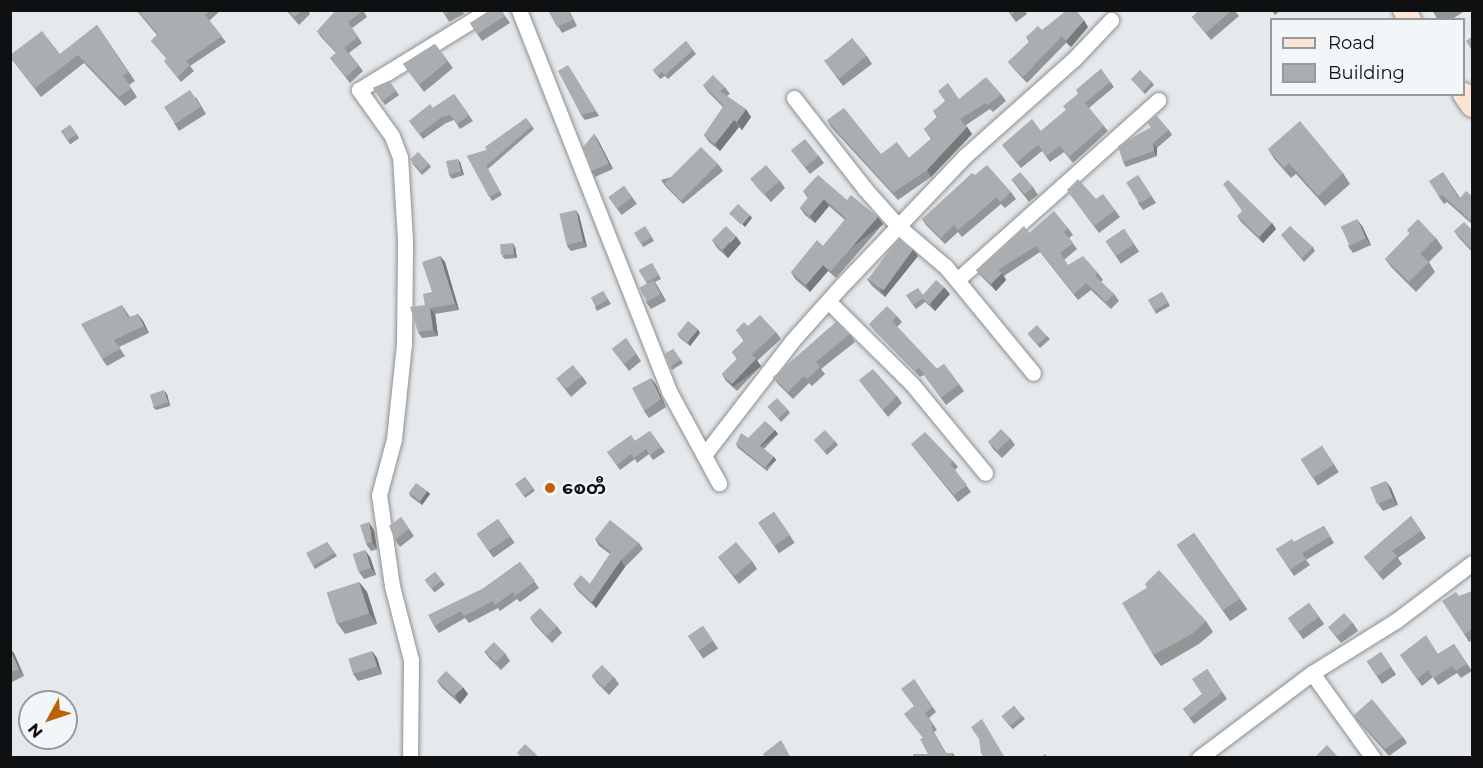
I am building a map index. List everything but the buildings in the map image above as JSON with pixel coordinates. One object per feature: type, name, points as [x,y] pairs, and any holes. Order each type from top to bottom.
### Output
[{"type":"street","points":[[410,758],[411,660],[392,586],[379,495],[394,439],[404,344],[405,240],[400,157],[392,136],[360,90],[489,10]]},
{"type":"street","points":[[519,10],[669,391],[719,483]]},
{"type":"street","points":[[704,455],[792,341],[828,301],[965,156],[1074,59],[1111,20]]},
{"type":"street","points":[[794,98],[899,227],[957,280],[1033,373]]},
{"type":"street","points":[[957,280],[1158,100]]},
{"type":"street","points":[[828,301],[912,384],[985,473]]},
{"type":"street","points":[[1199,758],[1312,673],[1396,620],[1473,563]]},
{"type":"street","points":[[1312,673],[1373,758]]},
{"type":"place","name":"စေတီ","points":[[550,488]]}]
